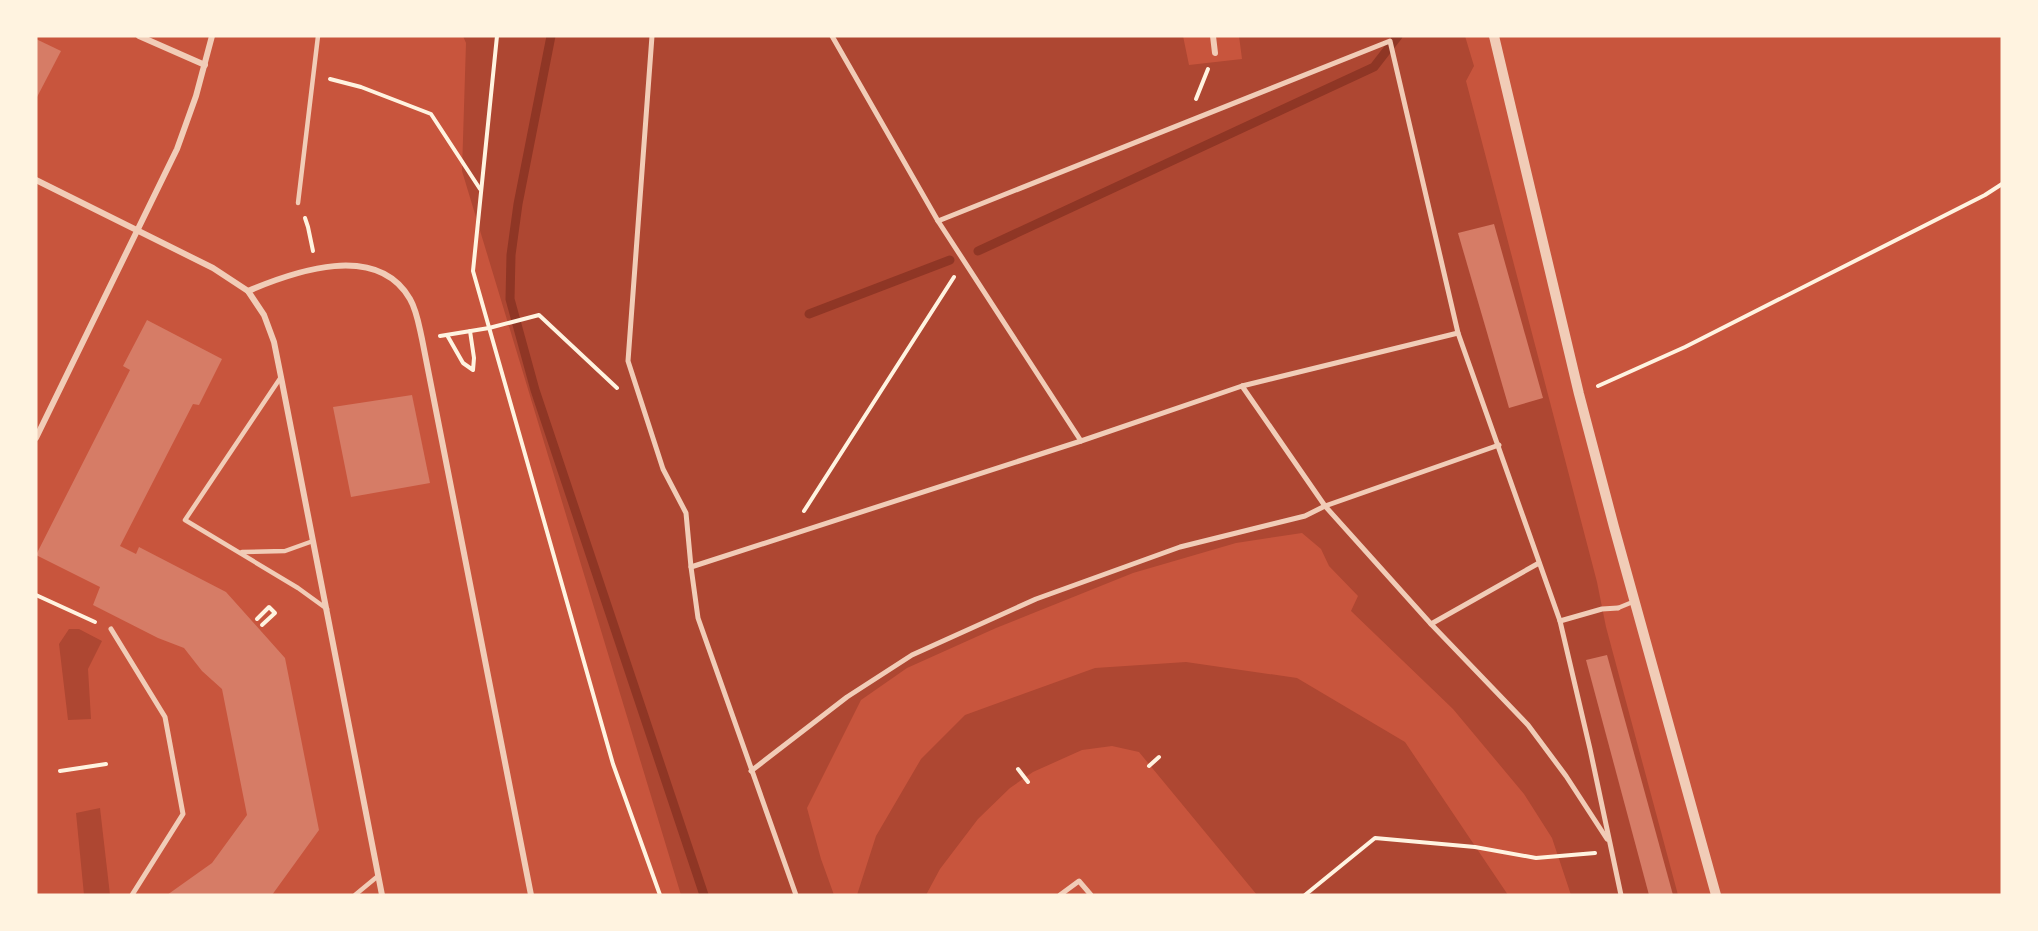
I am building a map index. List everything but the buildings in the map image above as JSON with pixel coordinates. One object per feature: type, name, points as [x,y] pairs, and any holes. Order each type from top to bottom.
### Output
[{"type":"street","points":[[140,36],[205,65]]},
{"type":"street","points":[[36,438],[177,150],[205,65],[212,36]]},
{"type":"street","points":[[652,36],[628,361],[663,469],[686,513],[698,618],[796,895]]},
{"type":"street","points":[[832,36],[938,221],[1081,441]]},
{"type":"street","points":[[1213,36],[1215,53]]},
{"type":"street","points":[[1494,36],[1579,394],[1716,895]]},
{"type":"street","points":[[938,221],[1390,41],[1458,333],[1560,621],[1621,895]]},
{"type":"street","points":[[36,180],[213,268],[248,291],[264,315],[274,342],[382,895]]},
{"type":"street","points":[[248,291],[283,276],[347,264],[375,270],[395,282],[409,298],[417,317],[531,895]]},
{"type":"street","points":[[691,567],[1081,441],[1242,386],[1458,333]]},
{"type":"street","points":[[1242,386],[1324,506],[1527,725],[1566,776],[1609,842]]},
{"type":"street","points":[[752,771],[847,697],[912,655],[1036,599],[1180,547],[1305,516],[1324,506],[1499,445]]},
{"type":"street","points":[[1431,624],[1539,563]]},
{"type":"street","points":[[1560,621],[1602,609],[1618,608]]},
{"type":"street","points":[[111,629],[165,717],[183,814],[132,895]]},
{"type":"street","points":[[1060,895],[1079,881],[1091,895]]},
{"type":"lane","points":[[298,203],[318,36]]},
{"type":"lane","points":[[281,377],[185,519],[298,588],[327,609]]},
{"type":"lane","points":[[240,552],[285,551],[313,541]]},
{"type":"lane","points":[[1618,608],[1635,601]]},
{"type":"lane","points":[[355,895],[378,876]]},
{"type":"path","points":[[497,36],[473,271],[613,764],[660,895]]},
{"type":"path","points":[[1187,122],[1215,53]]},
{"type":"path","points":[[314,74],[361,87],[430,114],[481,190]]},
{"type":"path","points":[[1579,394],[1684,347],[1985,195],[2002,184]]},
{"type":"path","points":[[298,203],[309,227],[316,270]]},
{"type":"path","points":[[788,536],[964,261]]},
{"type":"path","points":[[470,331],[474,358],[473,370],[463,363],[447,335],[470,331],[489,328],[539,315],[621,393]]},
{"type":"path","points":[[36,595],[77,613]]},
{"type":"path","points":[[257,619],[269,607],[275,613],[262,625]]},
{"type":"path","points":[[1149,766],[1159,757]]},
{"type":"path","points":[[60,771],[106,764]]},
{"type":"path","points":[[1018,769],[1028,782]]},
{"type":"path","points":[[1305,895],[1375,838],[1475,847],[1536,858],[1611,852]]},
{"type":"shaded area","points":[[463,36],[1183,36],[1189,65],[1242,59],[1239,36],[1465,36],[1474,66],[1466,81],[1597,582],[1606,627],[1678,895],[1571,895],[1552,838],[1524,794],[1453,709],[1351,611],[1358,596],[1329,566],[1321,549],[1302,533],[1236,543],[1133,573],[996,628],[907,668],[861,700],[807,808],[834,895],[681,895],[462,171],[466,43]]},
{"type":"shaded area","points":[[69,629],[79,629],[102,641],[88,669],[91,719],[68,720],[59,644]]},
{"type":"shaded area","points":[[1186,662],[1297,678],[1405,742],[1508,895],[1257,895],[1139,752],[1112,746],[1082,750],[1033,772],[1010,788],[978,819],[940,869],[926,895],[857,895],[876,836],[921,759],[965,715],[1095,668]]},
{"type":"shaded area","points":[[100,808],[110,895],[84,895],[76,813]]},
{"type":"waterway","points":[[551,36],[518,204],[511,255],[510,299],[535,390],[704,895]]},
{"type":"waterway","points":[[978,251],[1374,67],[1398,36]]},
{"type":"waterway","points":[[809,314],[950,260]]}]
